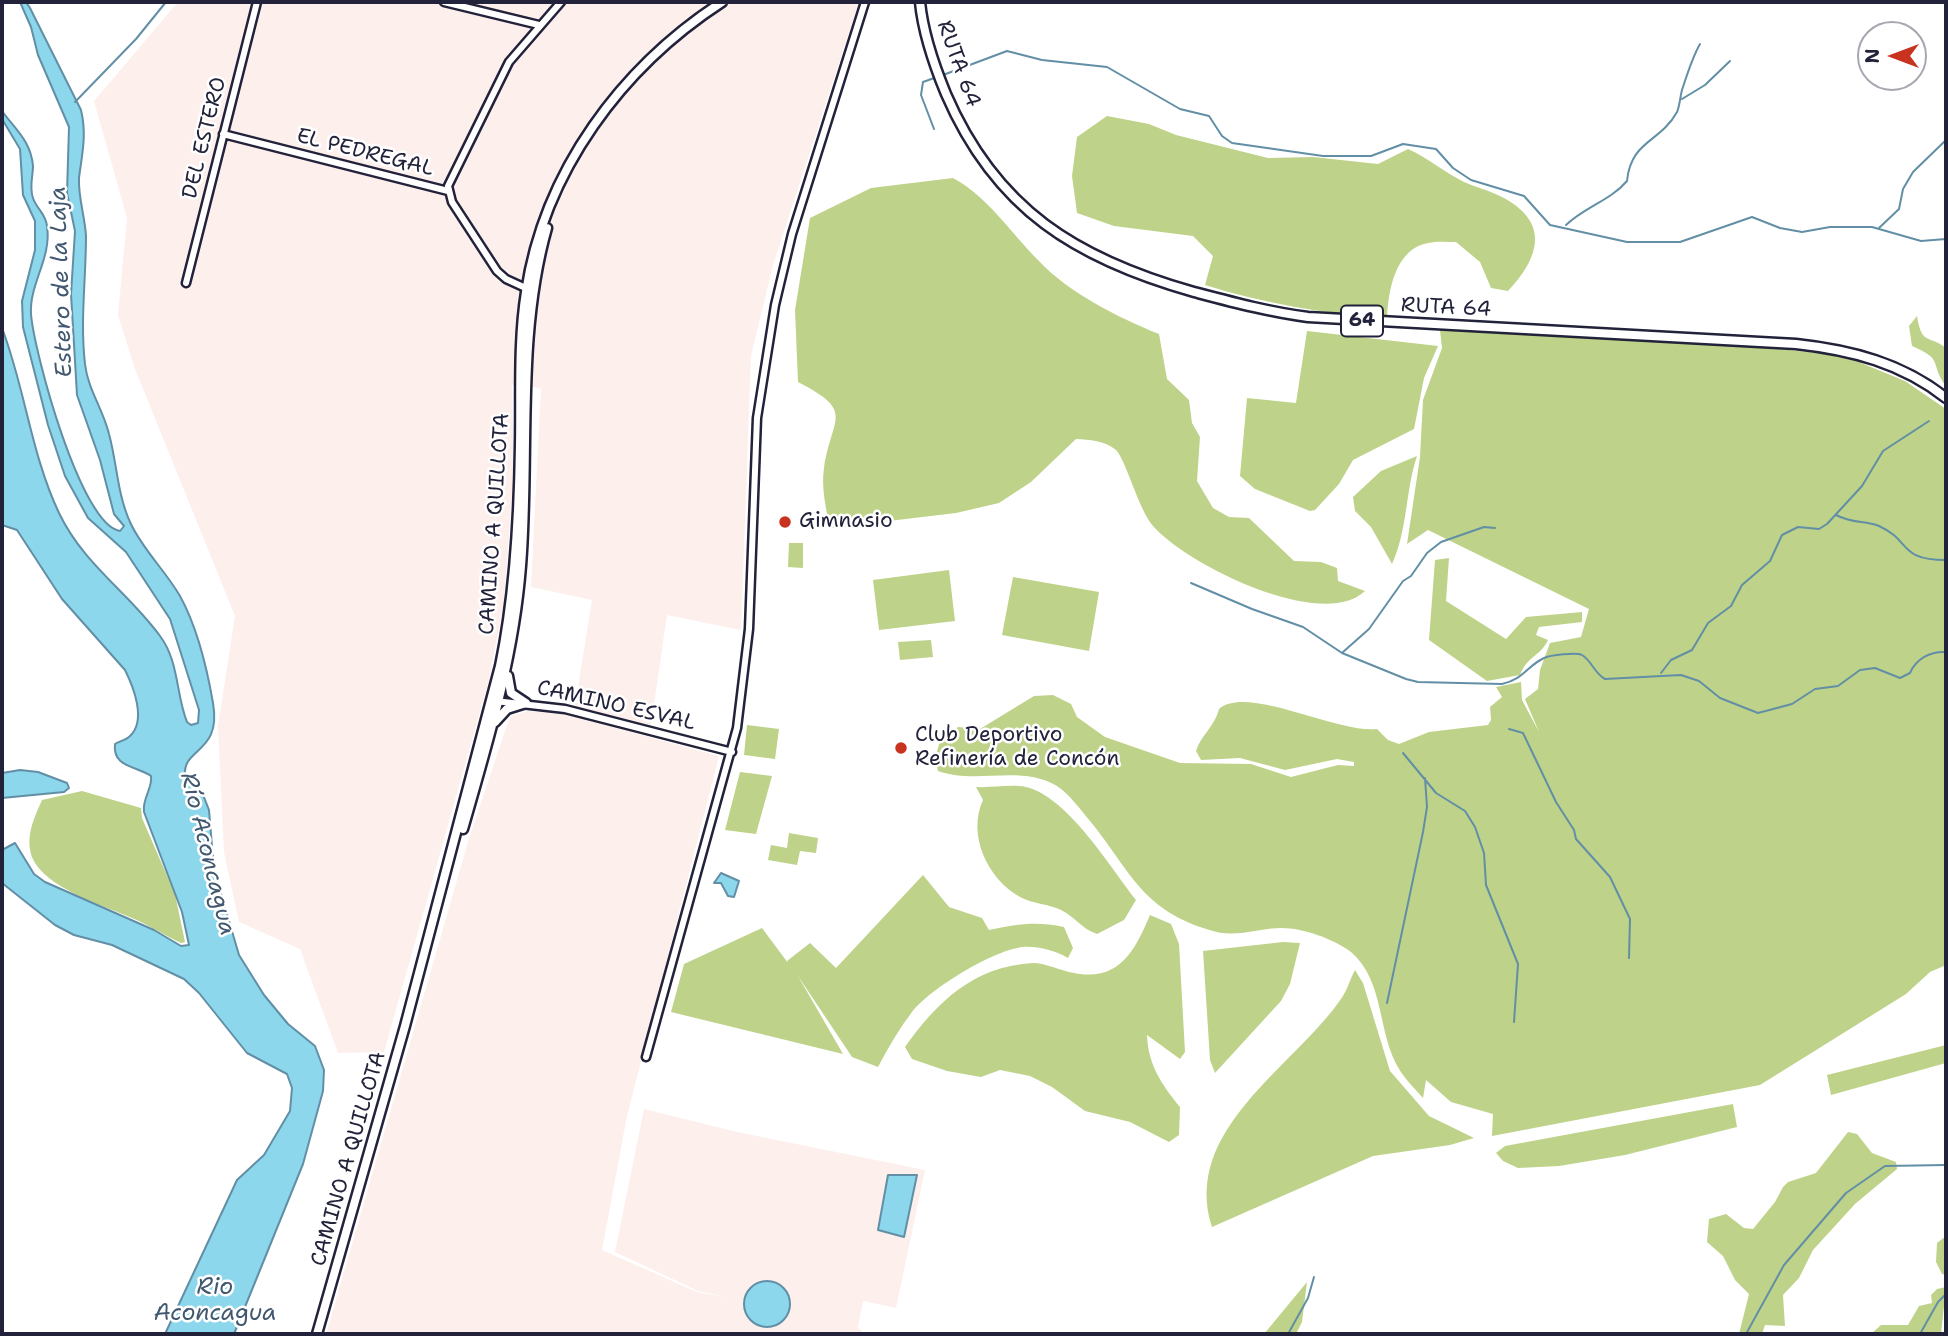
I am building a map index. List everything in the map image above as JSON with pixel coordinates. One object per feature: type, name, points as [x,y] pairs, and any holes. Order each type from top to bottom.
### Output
[{"type":"main road","name":"CAMINO A QUILLOTA","points":[[317,1334],[486,745],[495,701],[505,643],[514,561],[530,290],[541,233],[564,179],[588,134],[634,74],[667,42],[722,2]]},
{"type":"main road","name":"RUTA 64","points":[[920,2],[940,77],[978,153],[1002,183],[1039,221],[1076,247],[1113,265],[1227,301],[1298,316],[1796,344],[1835,349],[1890,365],[1946,398]]},
{"type":"main road","name":"CAMINO A QUILLOTA","points":[[414,993],[495,701],[510,657],[521,564],[530,290]]},
{"type":"main road","points":[[510,657],[509,690],[526,703]]},
{"type":"main road","points":[[486,745],[501,714],[511,706],[526,703]]},
{"type":"street","name":"DEL ESTERO","points":[[186,283],[257,2]]},
{"type":"street","points":[[444,2],[539,25]]},
{"type":"street","points":[[448,191],[450,181],[502,74],[539,25],[561,2]]},
{"type":"street","points":[[646,1057],[732,752],[750,629],[755,452],[768,341],[792,234],[865,2]]},
{"type":"street","name":"EL PEDREGAL","points":[[223,134],[448,191],[497,271],[506,279],[530,290]]},
{"type":"street","name":"CAMINO ESVAL","points":[[495,701],[565,709],[732,752]]},
{"type":"shaded area","points":[[178,2],[859,2],[773,265],[751,356],[741,630],[667,615],[651,725],[575,706],[592,600],[531,587],[541,388],[512,385],[514,467],[504,601],[489,680],[384,1052],[338,1053],[300,949],[239,922],[224,852],[218,726],[235,616],[135,369],[118,315],[127,218],[94,101]]},
{"type":"shaded area","points":[[527,711],[564,714],[719,756],[627,1116],[602,1250],[697,1292],[731,1298],[698,1291],[615,1252],[644,1109],[737,1132],[925,1170],[896,1308],[863,1301],[858,1327],[864,1334],[326,1334],[468,842],[511,716]]},
{"type":"green space","points":[[1107,116],[1149,124],[1176,135],[1268,158],[1313,157],[1378,164],[1408,149],[1464,182],[1516,206],[1527,216],[1533,228],[1533,252],[1528,265],[1508,291],[1491,288],[1480,262],[1456,242],[1431,242],[1417,247],[1408,253],[1396,273],[1389,297],[1387,320],[1295,307],[1205,285],[1213,256],[1193,236],[1114,226],[1077,213],[1072,176],[1077,137]]},
{"type":"green space","points":[[953,178],[988,205],[1039,261],[1065,284],[1111,312],[1159,334],[1167,379],[1189,400],[1192,423],[1200,437],[1197,481],[1213,508],[1229,517],[1249,518],[1294,561],[1321,562],[1337,568],[1338,581],[1365,591],[1345,602],[1318,603],[1288,598],[1255,588],[1194,558],[1153,526],[1116,450],[1092,440],[1076,439],[1031,482],[999,503],[956,513],[830,528],[823,476],[836,417],[828,401],[798,382],[795,310],[810,218],[871,188]]},
{"type":"green space","points":[[1917,316],[1924,336],[1946,348],[1946,386],[1933,359],[1912,346],[1909,326]]},
{"type":"green space","points":[[1440,330],[1751,346],[1844,356],[1905,381],[1946,409],[1946,965],[1930,972],[1906,994],[1760,1085],[1492,1136],[1493,1114],[1451,1102],[1426,1080],[1423,1098],[1404,1076],[1392,1055],[1370,977],[1362,964],[1344,947],[1318,935],[1290,928],[1222,933],[1189,923],[1170,913],[1141,888],[1071,798],[1057,786],[1028,776],[968,776],[938,771],[935,758],[941,738],[958,727],[980,729],[1034,696],[1053,695],[1071,704],[1077,717],[1105,737],[1180,763],[1251,764],[1291,777],[1338,765],[1354,766],[1354,762],[1337,759],[1285,770],[1240,758],[1201,760],[1196,751],[1219,709],[1232,703],[1250,702],[1271,706],[1360,729],[1377,729],[1388,740],[1399,744],[1429,732],[1488,725],[1491,720],[1490,707],[1502,697],[1496,687],[1521,682],[1522,700],[1539,732],[1525,699],[1538,689],[1540,670],[1550,643],[1581,637],[1589,609],[1428,530],[1407,544],[1420,457],[1423,400],[1442,348]]},
{"type":"green space","points":[[1307,331],[1438,346],[1424,378],[1414,429],[1353,460],[1339,484],[1315,510],[1310,511],[1255,489],[1240,476],[1247,398],[1296,403]]},
{"type":"green space","points":[[1417,456],[1401,537],[1392,564],[1371,527],[1355,511],[1353,497],[1381,471]]},
{"type":"green space","points":[[789,543],[803,543],[803,568],[788,567]]},
{"type":"green space","points":[[1449,558],[1446,601],[1506,639],[1526,617],[1582,612],[1582,622],[1539,627],[1536,635],[1548,640],[1542,650],[1526,664],[1520,675],[1487,681],[1429,640],[1435,560]]},
{"type":"green space","points":[[949,570],[955,621],[879,630],[873,580]]},
{"type":"green space","points":[[1013,577],[1099,592],[1089,651],[1002,635]]},
{"type":"green space","points":[[931,640],[933,657],[900,660],[898,642]]},
{"type":"green space","points":[[747,725],[779,729],[775,759],[744,755]]},
{"type":"green space","points":[[740,772],[772,776],[756,834],[725,830]]},
{"type":"green space","points":[[976,787],[1026,787],[1042,793],[1057,804],[1101,852],[1136,900],[1124,920],[1097,934],[1061,910],[1025,899],[1008,889],[998,879],[983,855],[977,827],[983,800]]},
{"type":"green space","points":[[82,791],[141,808],[142,818],[175,894],[185,942],[181,943],[138,921],[76,895],[49,878],[39,868],[32,857],[29,842],[33,821],[42,800]]},
{"type":"green space","points":[[789,833],[818,838],[816,853],[800,851],[797,865],[768,860],[771,845],[787,848]]},
{"type":"green space","points":[[923,875],[949,907],[982,918],[989,930],[1027,924],[1064,927],[1073,948],[1068,958],[1046,949],[1022,947],[995,955],[963,972],[933,992],[912,1012],[878,1067],[852,1057],[798,976],[843,1054],[671,1012],[684,964],[762,928],[788,963],[787,961],[810,943],[836,968]]},
{"type":"green space","points":[[1150,915],[1171,924],[1179,944],[1185,1052],[1180,1059],[1147,1035],[1150,1056],[1157,1074],[1180,1107],[1179,1135],[1169,1142],[1130,1122],[1085,1111],[1052,1087],[1030,1076],[1000,1070],[981,1077],[947,1071],[912,1059],[905,1047],[944,1001],[975,979],[993,971],[1033,963],[1090,975],[1114,968],[1131,951]]},
{"type":"green space","points":[[1283,942],[1300,943],[1290,984],[1281,1001],[1215,1073],[1210,1060],[1203,951]]},
{"type":"green space","points":[[1355,970],[1363,983],[1390,1071],[1429,1116],[1474,1138],[1450,1145],[1373,1156],[1212,1227],[1207,1192],[1212,1160],[1227,1130],[1247,1102],[1341,999]]},
{"type":"green space","points":[[1946,1045],[1946,1063],[1831,1095],[1827,1075]]},
{"type":"green space","points":[[1733,1104],[1737,1127],[1625,1155],[1559,1166],[1518,1168],[1503,1161],[1496,1153],[1505,1146]]},
{"type":"green space","points":[[1848,1132],[1857,1134],[1872,1153],[1896,1162],[1897,1169],[1855,1204],[1813,1250],[1799,1278],[1783,1295],[1785,1326],[1765,1325],[1762,1334],[1739,1334],[1749,1294],[1735,1280],[1723,1256],[1707,1242],[1709,1219],[1726,1214],[1744,1228],[1753,1229],[1775,1202],[1783,1187],[1788,1182],[1816,1173]]},
{"type":"green space","points":[[1946,1236],[1946,1275],[1942,1274],[1936,1262],[1937,1243]]},
{"type":"green space","points":[[1307,1282],[1302,1322],[1296,1334],[1264,1334]]},
{"type":"green space","points":[[1946,1287],[1941,1334],[1871,1334],[1881,1325],[1908,1325],[1919,1306],[1932,1303],[1931,1295],[1937,1289]]},
{"type":"water","name":"Rio Aconcagua","points":[[20,2],[26,2],[30,8],[83,119],[79,185],[86,236],[83,332],[85,364],[112,445],[122,500],[141,541],[168,577],[186,608],[208,676],[213,703],[212,732],[189,760],[185,776],[202,792],[209,810],[214,870],[239,955],[264,995],[288,1024],[315,1046],[324,1070],[323,1091],[303,1164],[234,1334],[165,1334],[237,1180],[264,1155],[290,1111],[292,1088],[287,1074],[247,1053],[199,993],[184,979],[112,945],[74,935],[55,925],[2,883],[2,850],[15,843],[34,874],[45,882],[154,930],[181,946],[189,945],[182,912],[144,812],[151,776],[122,762],[115,752],[115,744],[130,736],[138,721],[135,694],[125,670],[62,599],[17,530],[2,525],[2,328],[49,491],[59,513],[93,563],[160,636],[171,656],[187,722],[191,725],[198,723],[199,710],[170,619],[126,552],[88,518],[65,476],[48,425],[23,327],[22,301],[35,250],[35,221],[23,195],[20,149],[2,119],[2,111],[29,149],[33,166],[32,194],[47,226],[44,260],[33,292],[31,314],[50,398],[75,470],[90,500],[105,522],[120,531],[124,526],[114,514],[100,460],[77,395],[71,294],[75,231],[67,193],[69,127],[38,55],[31,27]]},
{"type":"water","points":[[20,770],[38,772],[67,783],[69,788],[64,792],[2,798],[2,773]]},
{"type":"water","points":[[721,873],[739,881],[734,897],[728,896],[721,883],[714,883]]},
{"type":"water","points":[[888,1175],[917,1175],[904,1237],[878,1230]]},
{"type":"water","points":[[767,1281],[784,1287],[790,1304],[784,1321],[767,1327],[750,1321],[744,1304],[750,1287]]},
{"type":"waterway","name":"Estero de la Laja","points":[[75,102],[136,39],[166,2]]},
{"type":"waterway","points":[[1566,225],[1621,188],[1627,181],[1634,157],[1663,130],[1677,112],[1682,90],[1700,44]]},
{"type":"waterway","points":[[943,75],[1007,51],[1042,60],[1107,67],[1180,109],[1209,116],[1222,136],[1232,143],[1323,156],[1371,156],[1403,144],[1436,149],[1453,168],[1471,180],[1524,196],[1550,225],[1627,242],[1680,242],[1752,217],[1780,228],[1802,232],[1830,227],[1872,227],[1921,241],[1946,239]]},
{"type":"waterway","points":[[1682,99],[1705,85],[1730,61]]},
{"type":"waterway","points":[[934,129],[921,95],[923,82],[937,77]]},
{"type":"waterway","points":[[1879,228],[1899,209],[1903,189],[1913,172],[1946,140]]},
{"type":"waterway","points":[[1661,673],[1671,660],[1692,650],[1708,623],[1731,606],[1742,585],[1770,561],[1782,535],[1798,527],[1819,529],[1827,524],[1862,486],[1883,451],[1929,421]]},
{"type":"waterway","points":[[1836,515],[1879,526],[1920,557],[1946,560]]},
{"type":"waterway","points":[[1343,652],[1369,629],[1427,553],[1441,542],[1484,527],[1495,528]]},
{"type":"waterway","points":[[1191,583],[1303,627],[1342,653],[1418,682],[1502,684],[1520,676],[1544,658],[1579,654],[1605,679],[1681,675],[1699,681],[1720,698],[1758,713],[1792,704],[1815,689],[1838,686],[1860,670],[1875,668],[1900,678],[1910,673],[1924,657],[1946,652]]},
{"type":"waterway","points":[[1509,729],[1523,733],[1556,802],[1574,830],[1576,839],[1610,877],[1630,919],[1629,958]]},
{"type":"waterway","points":[[1403,753],[1436,793],[1465,811],[1475,827],[1484,853],[1486,885],[1518,964],[1514,1022]]},
{"type":"waterway","points":[[1387,1003],[1423,832],[1427,807],[1425,778]]},
{"type":"waterway","points":[[1945,791],[1946,782]]},
{"type":"waterway","points":[[1746,1334],[1784,1265],[1846,1193],[1885,1166],[1946,1165]]},
{"type":"waterway","points":[[1288,1334],[1308,1298],[1314,1277]]},
{"type":"waterway","points":[[1920,1334],[1938,1302],[1946,1294]]},
{"type":"place","name":"Gimnasio","points":[[785,522]]},
{"type":"place","name":"Club Deportivo Refinería de Concón","points":[[901,748]]},
{"type":"water label","name":"Río Aconcagua","points":[[207,854]]}]
